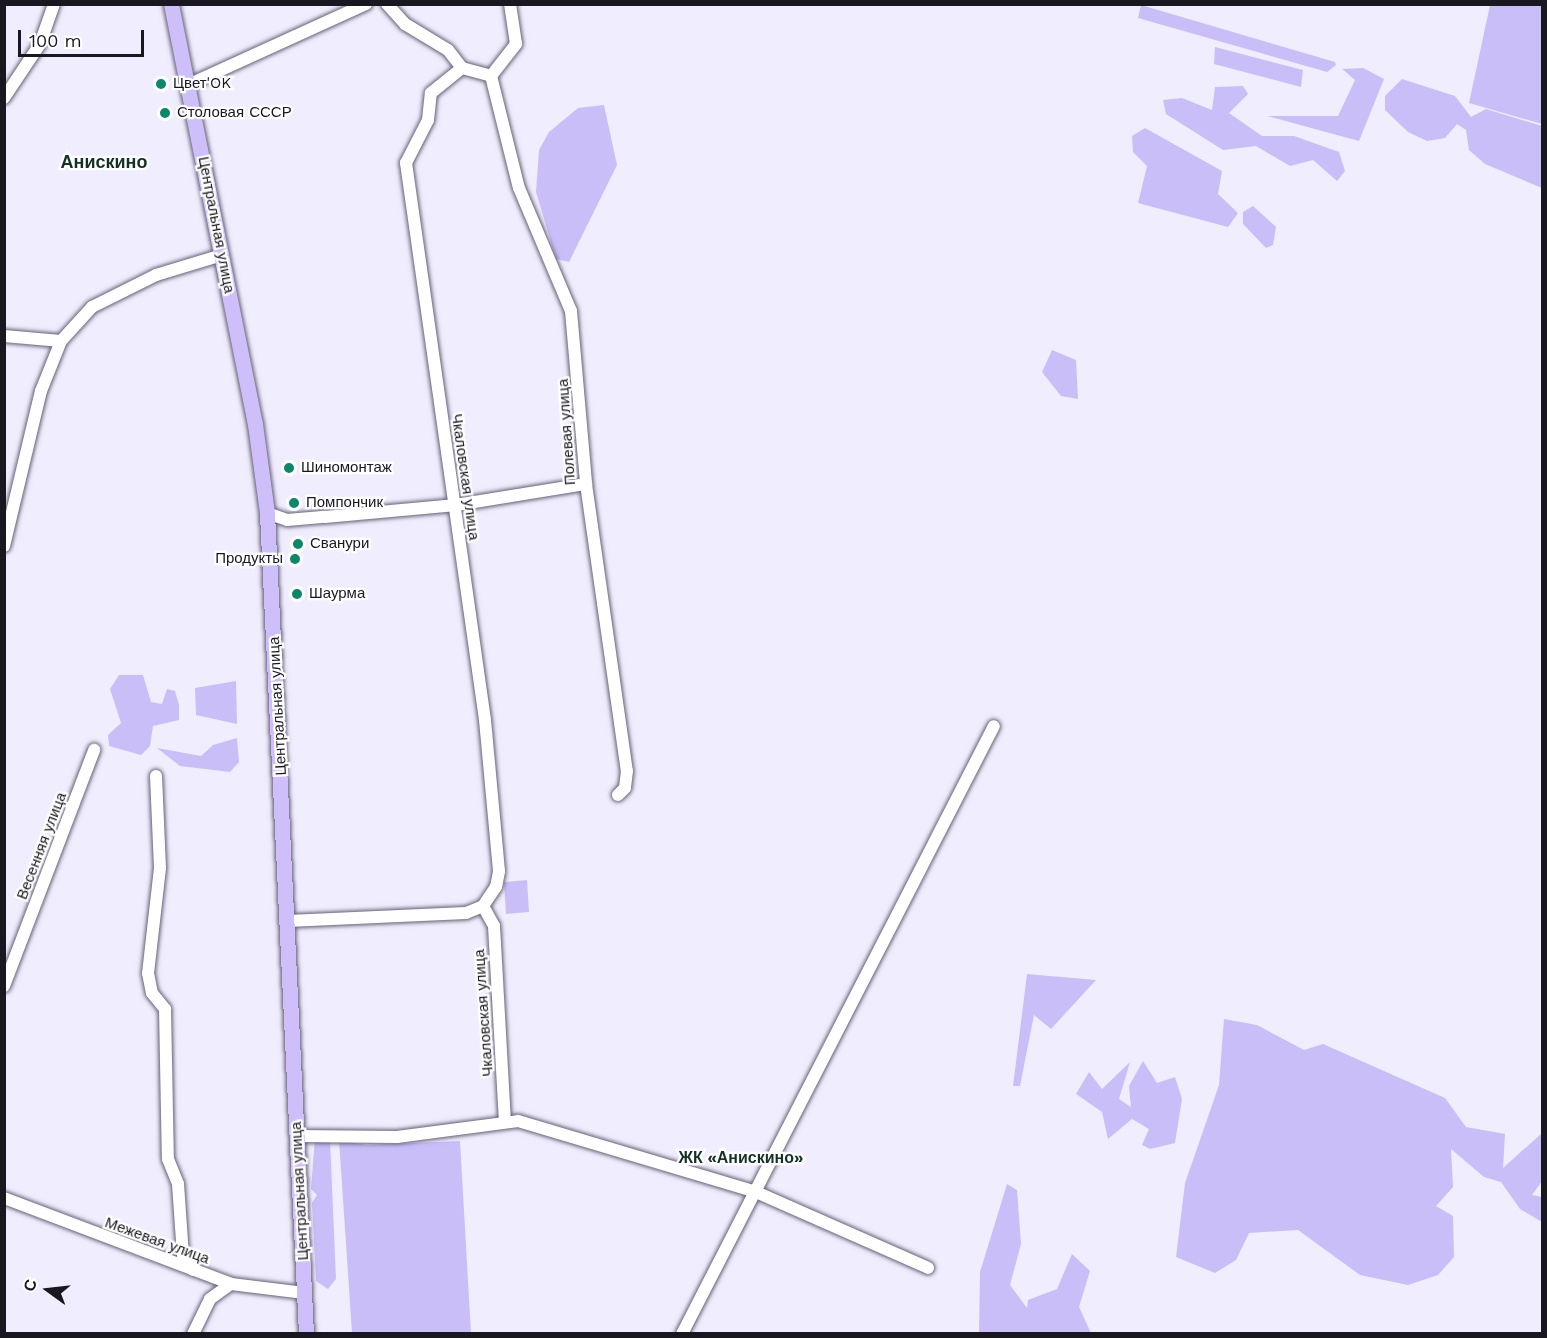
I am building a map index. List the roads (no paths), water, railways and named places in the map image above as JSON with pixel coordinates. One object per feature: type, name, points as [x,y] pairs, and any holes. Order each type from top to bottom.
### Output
[{"type":"main road","name":"Центральная улица","points":[[171,4],[222,255],[267,513],[306,1334]]},
{"type":"street","points":[[4,98],[40,44],[54,4]]},
{"type":"street","points":[[188,85],[366,4]]},
{"type":"street","points":[[387,4],[405,24],[448,50],[462,68],[491,76],[516,44],[510,4]]},
{"type":"street","name":"Чкаловская улица","points":[[462,68],[432,93],[428,120],[406,163],[456,505],[495,812],[499,871],[483,906],[494,926],[505,1122]]},
{"type":"street","name":"Полевая улица","points":[[491,76],[519,188],[570,311],[585,484],[627,771],[626,788],[618,795]]},
{"type":"street","points":[[4,546],[41,391],[61,341],[92,307],[156,275],[222,255]]},
{"type":"street","points":[[4,336],[61,341]]},
{"type":"street","points":[[267,513],[287,520],[456,505],[585,484]]},
{"type":"street","points":[[682,1334],[994,726]]},
{"type":"street","name":"Весенняя улица","points":[[4,986],[94,750]]},
{"type":"street","points":[[156,776],[160,868],[148,973],[152,993],[165,1009],[168,1159],[177,1184],[183,1255],[193,1270]]},
{"type":"street","points":[[288,921],[444,915],[483,906]]},
{"type":"street","points":[[297,1136],[418,1136],[505,1122],[756,1192],[928,1268]]},
{"type":"street","name":"Межевая улица","points":[[4,1198],[231,1284],[304,1293]]},
{"type":"street","points":[[193,1334],[210,1299],[231,1284]]},
{"type":"place","name":"Цвет'OK","points":[[161,84]]},
{"type":"place","name":"Столовая СССР","points":[[165,113]]},
{"type":"place","name":"Шиномонтаж","points":[[289,468]]},
{"type":"place","name":"Помпончик","points":[[294,503]]},
{"type":"place","name":"Сванури","points":[[298,544]]},
{"type":"place","name":"Продукты","points":[[295,559]]},
{"type":"place","name":"Шаурма","points":[[297,594]]},
{"type":"district","name":"Анискино","points":[[104,162]]},
{"type":"district","name":"ЖК «Анискино»","points":[[741,1158]]}]
